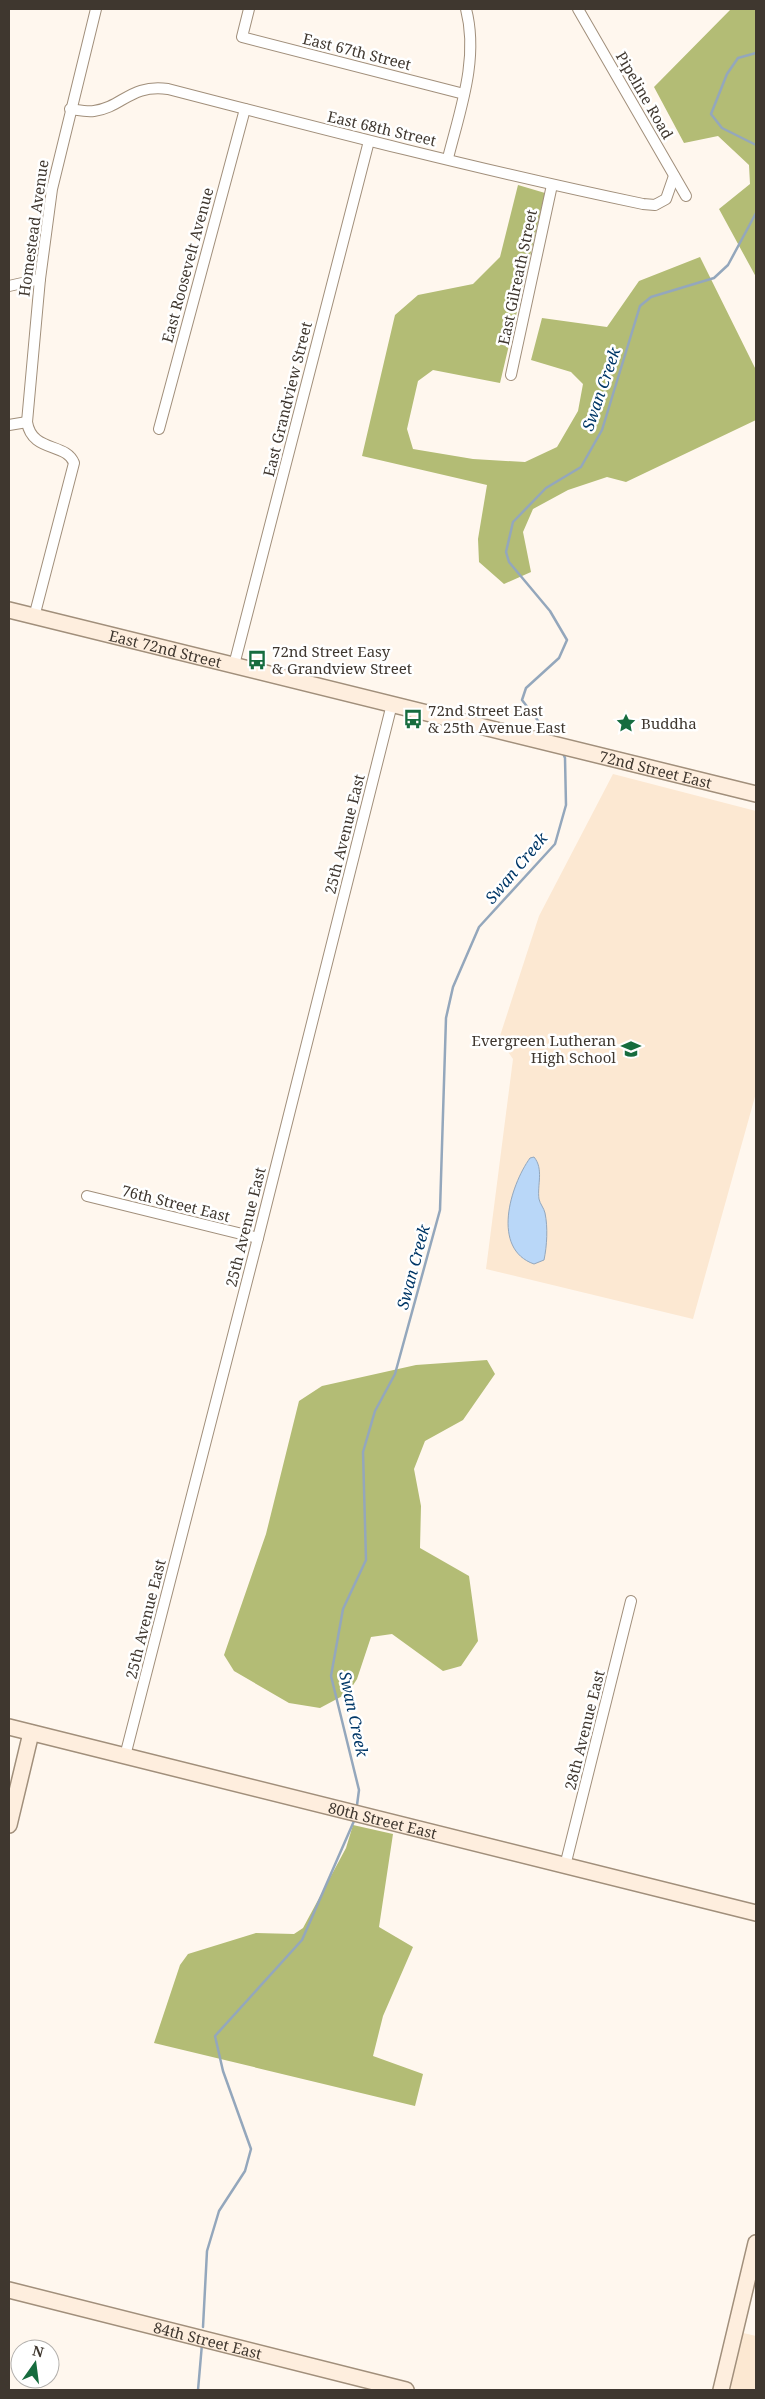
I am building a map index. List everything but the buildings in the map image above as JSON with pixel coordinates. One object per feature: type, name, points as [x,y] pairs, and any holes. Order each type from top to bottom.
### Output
[{"type":"street","name":"Homestead Avenue","points":[[27,422],[40,279],[52,189],[70,109],[96,9]]},
{"type":"street","name":"East 67th Street","points":[[249,9],[242,37],[464,94]]},
{"type":"street","points":[[448,158],[464,94],[472,46],[466,9]]},
{"type":"street","name":"Pipeline Road","points":[[578,9],[686,196]]},
{"type":"street","name":"East 68th Street","points":[[70,109],[93,111],[137,91],[154,87],[369,141],[448,158],[552,186],[654,205],[660,203],[669,194],[674,176]]},
{"type":"street","name":"East Roosevelt Avenue","points":[[159,429],[245,109]]},
{"type":"street","name":"East Grandview Street","points":[[234,665],[369,141]]},
{"type":"street","name":"East Gilreath Street","points":[[511,375],[552,186]]},
{"type":"street","points":[[9,286],[40,279]]},
{"type":"street","points":[[9,425],[27,422],[28,430],[38,442],[70,455],[73,459],[74,467],[34,616]]},
{"type":"street","name":"East 72nd Street","points":[[9,610],[556,745]]},
{"type":"street","name":"25th Avenue East","points":[[125,1756],[392,704]]},
{"type":"street","name":"72nd Street East","points":[[556,745],[756,794]]},
{"type":"street","name":"76th Street East","points":[[87,1196],[258,1238]]},
{"type":"street","name":"28th Avenue East","points":[[565,1866],[631,1601]]},
{"type":"street","name":"80th Street East","points":[[9,1727],[756,1914]]},
{"type":"street","points":[[9,1825],[31,1733]]},
{"type":"street","points":[[721,2390],[756,2243]]},
{"type":"street","name":"84th Street East","points":[[9,2290],[406,2390]]},
{"type":"shaded area","name":"Evergreen Lutheran High School","points":[[613,774],[756,811],[756,1093],[693,1319],[486,1269],[513,1059],[499,1039],[539,916]]},
{"type":"shaded area","points":[[739,2332],[756,2336],[756,2390],[725,2390]]},
{"type":"green space","points":[[731,9],[756,9],[756,277],[719,209],[750,184],[749,165],[718,136],[684,143],[654,87]]},
{"type":"green space","points":[[518,185],[545,193],[500,383],[433,370],[418,381],[407,429],[413,449],[473,459],[525,462],[557,447],[578,411],[583,384],[571,372],[531,360],[542,318],[607,327],[639,281],[700,257],[756,370],[756,420],[626,482],[607,477],[568,490],[533,509],[523,532],[531,572],[504,584],[479,562],[478,539],[487,485],[362,456],[395,315],[418,295],[473,284],[500,257]]},
{"type":"green space","points":[[487,1360],[495,1374],[463,1420],[425,1441],[414,1469],[421,1506],[420,1548],[469,1576],[478,1641],[461,1666],[443,1671],[392,1634],[371,1637],[357,1679],[348,1693],[320,1708],[289,1703],[234,1671],[224,1655],[266,1534],[299,1401],[322,1386],[416,1365]]},
{"type":"green space","points":[[353,1825],[393,1834],[379,1927],[413,1947],[383,2016],[373,2056],[423,2074],[415,2106],[154,2043],[180,1965],[188,1954],[256,1933],[294,1934],[303,1928],[346,1848]]},
{"type":"water","points":[[534,1157],[539,1167],[539,1199],[545,1213],[547,1230],[544,1260],[534,1264],[521,1256],[512,1245],[508,1216],[516,1184],[530,1158]]},
{"type":"waterway","name":"Swan Creek","points":[[756,53],[738,58],[727,74],[711,114],[722,128],[756,145]]},
{"type":"waterway","name":"Swan Creek","points":[[549,735],[522,700],[526,688],[559,658],[567,640],[550,611],[509,562],[506,552],[513,522],[546,488],[581,467],[602,430],[640,306],[651,297],[714,278],[728,265],[756,213]]},
{"type":"waterway","name":"Swan Creek","points":[[357,1805],[359,1790],[331,1676],[343,1609],[366,1560],[363,1452],[375,1411],[395,1374],[440,1210],[446,1018],[453,987],[479,927],[555,844],[566,805],[565,758],[563,753]]},
{"type":"waterway","name":"Swan Creek","points":[[203,2327],[207,2251],[219,2211],[245,2171],[251,2149],[223,2071],[215,2036],[302,1940],[354,1821]]},
{"type":"waterway","name":"Swan Creek","points":[[198,2390],[202,2344]]},
{"type":"place","name":"72nd Street Easy & Grandview Street","points":[[257,660]]},
{"type":"place","name":"72nd Street East & 25th Avenue East","points":[[413,719]]},
{"type":"place","name":"Buddha","points":[[626,723]]},
{"type":"place","name":"Evergreen Lutheran High School","points":[[631,1049]]}]
